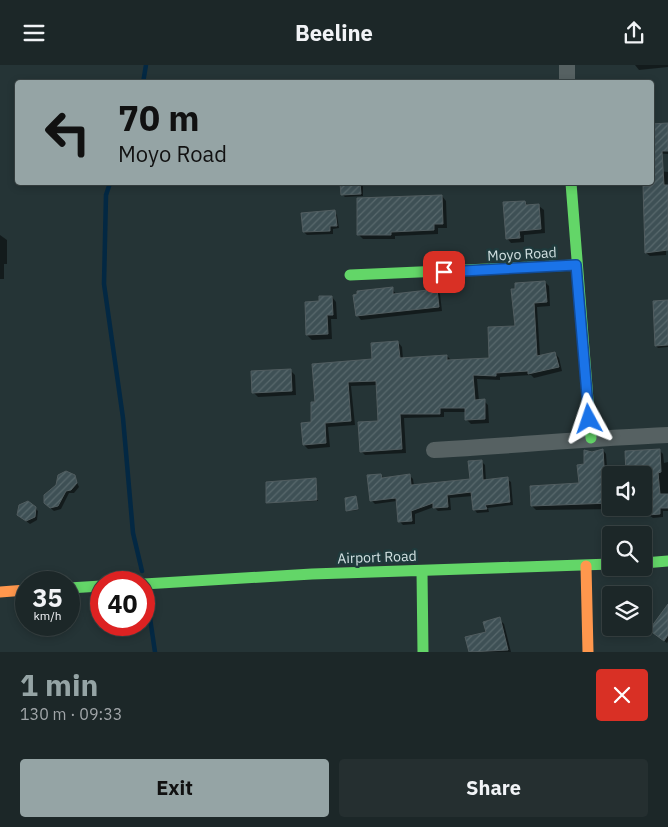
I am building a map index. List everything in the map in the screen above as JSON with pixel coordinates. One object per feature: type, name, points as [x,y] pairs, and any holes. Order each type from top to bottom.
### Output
[{"type":"street","points":[[567,65],[567,80]]},
{"type":"street","points":[[572,185],[576,265],[591,438]]},
{"type":"street","name":"Moyo Road","points":[[350,275],[501,270],[576,265]]},
{"type":"street","points":[[434,451],[591,438],[668,435]]},
{"type":"street","points":[[652,562],[668,561]]},
{"type":"street","name":"Airport Road","points":[[155,583],[602,565]]},
{"type":"street","points":[[586,566],[588,652]]},
{"type":"street","points":[[422,571],[423,652]]},
{"type":"street","points":[[0,591],[15,591]]},
{"type":"building","points":[[668,123],[668,151],[662,151],[664,185],[668,185],[668,250],[645,253],[643,186],[654,185],[654,124]]},
{"type":"building","points":[[340,185],[360,185],[361,194],[341,195]]},
{"type":"building","points":[[442,195],[443,224],[434,224],[434,230],[391,232],[391,235],[357,235],[357,198]]},
{"type":"building","points":[[525,201],[526,205],[539,204],[541,229],[519,231],[520,238],[506,239],[503,202]]},
{"type":"building","points":[[335,210],[337,226],[330,226],[330,231],[303,232],[301,213]]},
{"type":"building","points":[[545,281],[547,302],[534,303],[537,356],[555,352],[559,367],[528,374],[528,371],[496,373],[496,376],[473,375],[475,400],[485,399],[485,419],[465,420],[465,408],[440,408],[440,414],[400,414],[402,449],[360,452],[358,422],[378,421],[376,381],[348,382],[351,421],[325,423],[326,443],[303,445],[301,423],[311,422],[311,402],[315,402],[312,364],[372,359],[371,343],[398,341],[400,358],[447,355],[447,360],[489,358],[488,327],[515,326],[511,289],[515,289],[515,283]]},
{"type":"building","points":[[393,287],[393,294],[437,289],[439,307],[356,316],[353,295],[357,294],[357,291]]},
{"type":"building","points":[[319,296],[332,296],[333,315],[327,315],[328,334],[306,335],[305,302],[319,301]]},
{"type":"building","points":[[668,300],[668,345],[655,346],[653,301]]},
{"type":"building","points":[[291,369],[292,391],[252,393],[251,371]]},
{"type":"building","points":[[603,449],[602,503],[531,506],[530,486],[579,483],[577,465],[584,464],[584,450],[592,452]]},
{"type":"building","points":[[660,449],[661,472],[658,473],[660,494],[668,494],[668,508],[660,508],[660,514],[652,515],[652,466],[626,466],[625,451]]},
{"type":"building","points":[[482,460],[483,480],[508,477],[510,502],[485,505],[487,509],[473,510],[471,492],[447,495],[448,507],[433,508],[433,503],[411,511],[412,521],[398,522],[396,498],[370,501],[367,475],[381,474],[382,478],[410,474],[411,485],[470,479],[468,461]]},
{"type":"building","points":[[66,471],[75,475],[77,483],[71,490],[66,491],[58,506],[50,508],[44,503],[44,495],[56,485],[58,475]]},
{"type":"building","points":[[316,478],[317,500],[266,503],[266,482]]},
{"type":"building","points":[[356,496],[358,509],[346,511],[345,498]]},
{"type":"building","points":[[28,501],[36,507],[35,517],[26,521],[17,515],[19,505]]},
{"type":"building","points":[[668,604],[668,635],[664,641],[652,632],[652,626]]},
{"type":"building","points":[[500,617],[508,650],[469,652],[465,637],[486,632],[483,622]]},
{"type":"waterway","points":[[144,80],[146,65]]},
{"type":"waterway","points":[[109,185],[106,195],[104,284],[123,418],[133,533],[142,571]]},
{"type":"waterway","points":[[153,636],[155,652]]},
{"type":"traffic: fast","points":[[571,185],[591,438]]},
{"type":"traffic: fast","points":[[350,275],[576,265]]},
{"type":"traffic: fast","points":[[652,562],[668,561]]},
{"type":"traffic: fast","points":[[155,583],[312,574],[602,564]]},
{"type":"traffic: fast","points":[[422,571],[423,652]]},
{"type":"traffic: fast","points":[[80,587],[90,587]]},
{"type":"traffic: slow","points":[[586,566],[588,652]]},
{"type":"traffic: slow","points":[[0,592],[15,591]]},
{"type":"route","points":[[444,272],[576,265],[589,419]]}]
